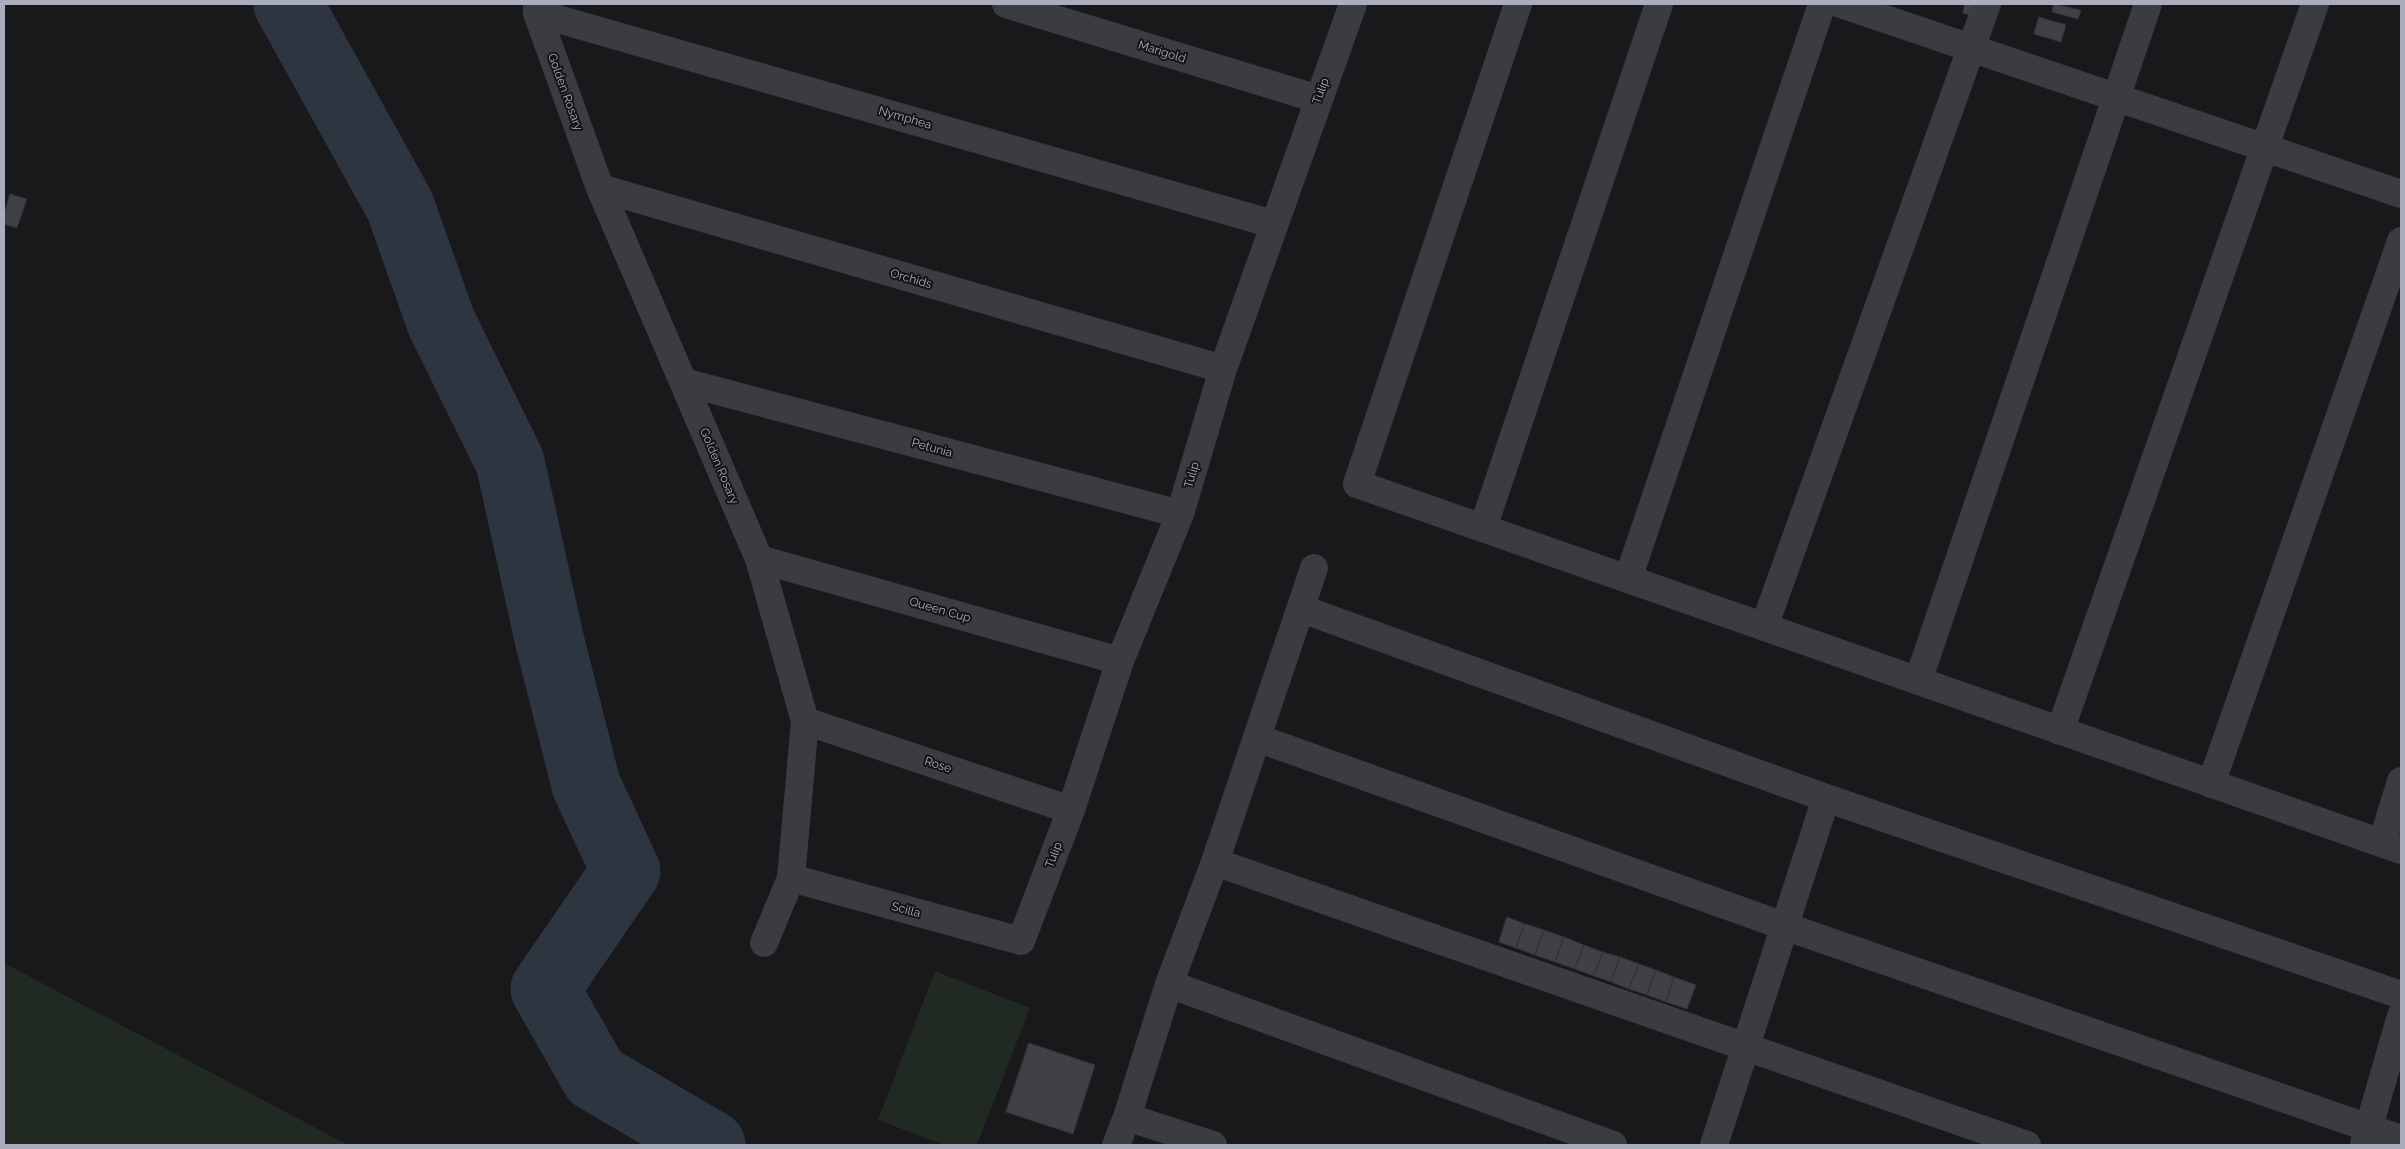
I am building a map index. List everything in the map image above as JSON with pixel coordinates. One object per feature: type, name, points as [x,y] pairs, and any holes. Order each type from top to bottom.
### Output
[{"type":"street","name":"Marigold","points":[[1006,4],[1318,99]]},
{"type":"street","name":"Tulip","points":[[1021,942],[1071,810],[1120,661],[1180,514],[1222,369],[1353,4]]},
{"type":"street","points":[[1518,4],[1357,484],[2392,846],[2401,781]]},
{"type":"street","points":[[1483,528],[1659,4]]},
{"type":"street","points":[[1628,579],[1822,4]]},
{"type":"street","points":[[1841,4],[2401,194]]},
{"type":"street","points":[[1764,627],[1986,4]]},
{"type":"street","points":[[1918,681],[2148,4]]},
{"type":"street","points":[[2060,731],[2315,4]]},
{"type":"street","name":"Golden Rosary","points":[[537,8],[600,188],[759,559],[805,721],[791,878],[764,943]]},
{"type":"street","name":"Nymphea","points":[[537,8],[1273,224]]},
{"type":"street","name":"Orchids","points":[[600,188],[1222,369]]},
{"type":"street","points":[[2211,784],[2401,241]]},
{"type":"street","name":"Petunia","points":[[684,382],[1180,514]]},
{"type":"street","name":"Queen Cup","points":[[759,559],[1120,661]]},
{"type":"street","points":[[1116,1145],[1127,1117],[1169,984],[1215,862],[1302,609],[1314,568]]},
{"type":"street","points":[[1302,609],[1826,798],[2401,995]]},
{"type":"street","name":"Rose","points":[[805,721],[1071,810]]},
{"type":"street","points":[[1257,738],[2367,1136],[2401,1140]]},
{"type":"street","points":[[1714,1145],[1744,1045],[1826,798]]},
{"type":"street","points":[[1215,862],[2027,1145]]},
{"type":"street","name":"Scilla","points":[[791,878],[1021,942]]},
{"type":"street","points":[[1169,984],[1613,1145]]},
{"type":"street","points":[[2367,1136],[2401,1016]]},
{"type":"street","points":[[1127,1117],[1213,1145]]},
{"type":"shaded area","points":[[4,963],[348,1145],[4,1145]]},
{"type":"shaded area","points":[[935,971],[1030,1008],[977,1145],[944,1145],[878,1120]]},
{"type":"building","points":[[1965,4],[1979,4],[1977,17],[1963,13]]},
{"type":"building","points":[[2054,4],[2081,10],[2078,19],[2052,12]]},
{"type":"building","points":[[2039,17],[2066,25],[2061,42],[2034,34]]},
{"type":"building","points":[[10,194],[27,199],[17,228],[4,224],[4,215]]},
{"type":"building","points":[[1507,917],[1525,924],[1516,948],[1499,942]]},
{"type":"building","points":[[1525,924],[1544,930],[1535,955],[1516,948]]},
{"type":"building","points":[[1544,930],[1564,937],[1555,962],[1535,955]]},
{"type":"building","points":[[1564,937],[1584,945],[1575,969],[1555,962]]},
{"type":"building","points":[[1584,945],[1603,952],[1594,976],[1575,969]]},
{"type":"building","points":[[1603,952],[1620,957],[1611,982],[1594,976]]},
{"type":"building","points":[[1620,957],[1639,964],[1629,989],[1611,982]]},
{"type":"building","points":[[1639,964],[1656,970],[1647,995],[1629,989]]},
{"type":"building","points":[[1656,970],[1674,977],[1666,1002],[1647,995]]},
{"type":"building","points":[[1674,977],[1696,985],[1687,1009],[1666,1002]]},
{"type":"building","points":[[1029,1043],[1095,1065],[1073,1134],[1006,1112]]},
{"type":"waterway","points":[[288,4],[400,206],[441,322],[510,462],[549,638],[586,785],[626,871],[545,989],[595,1077],[711,1145]]}]
